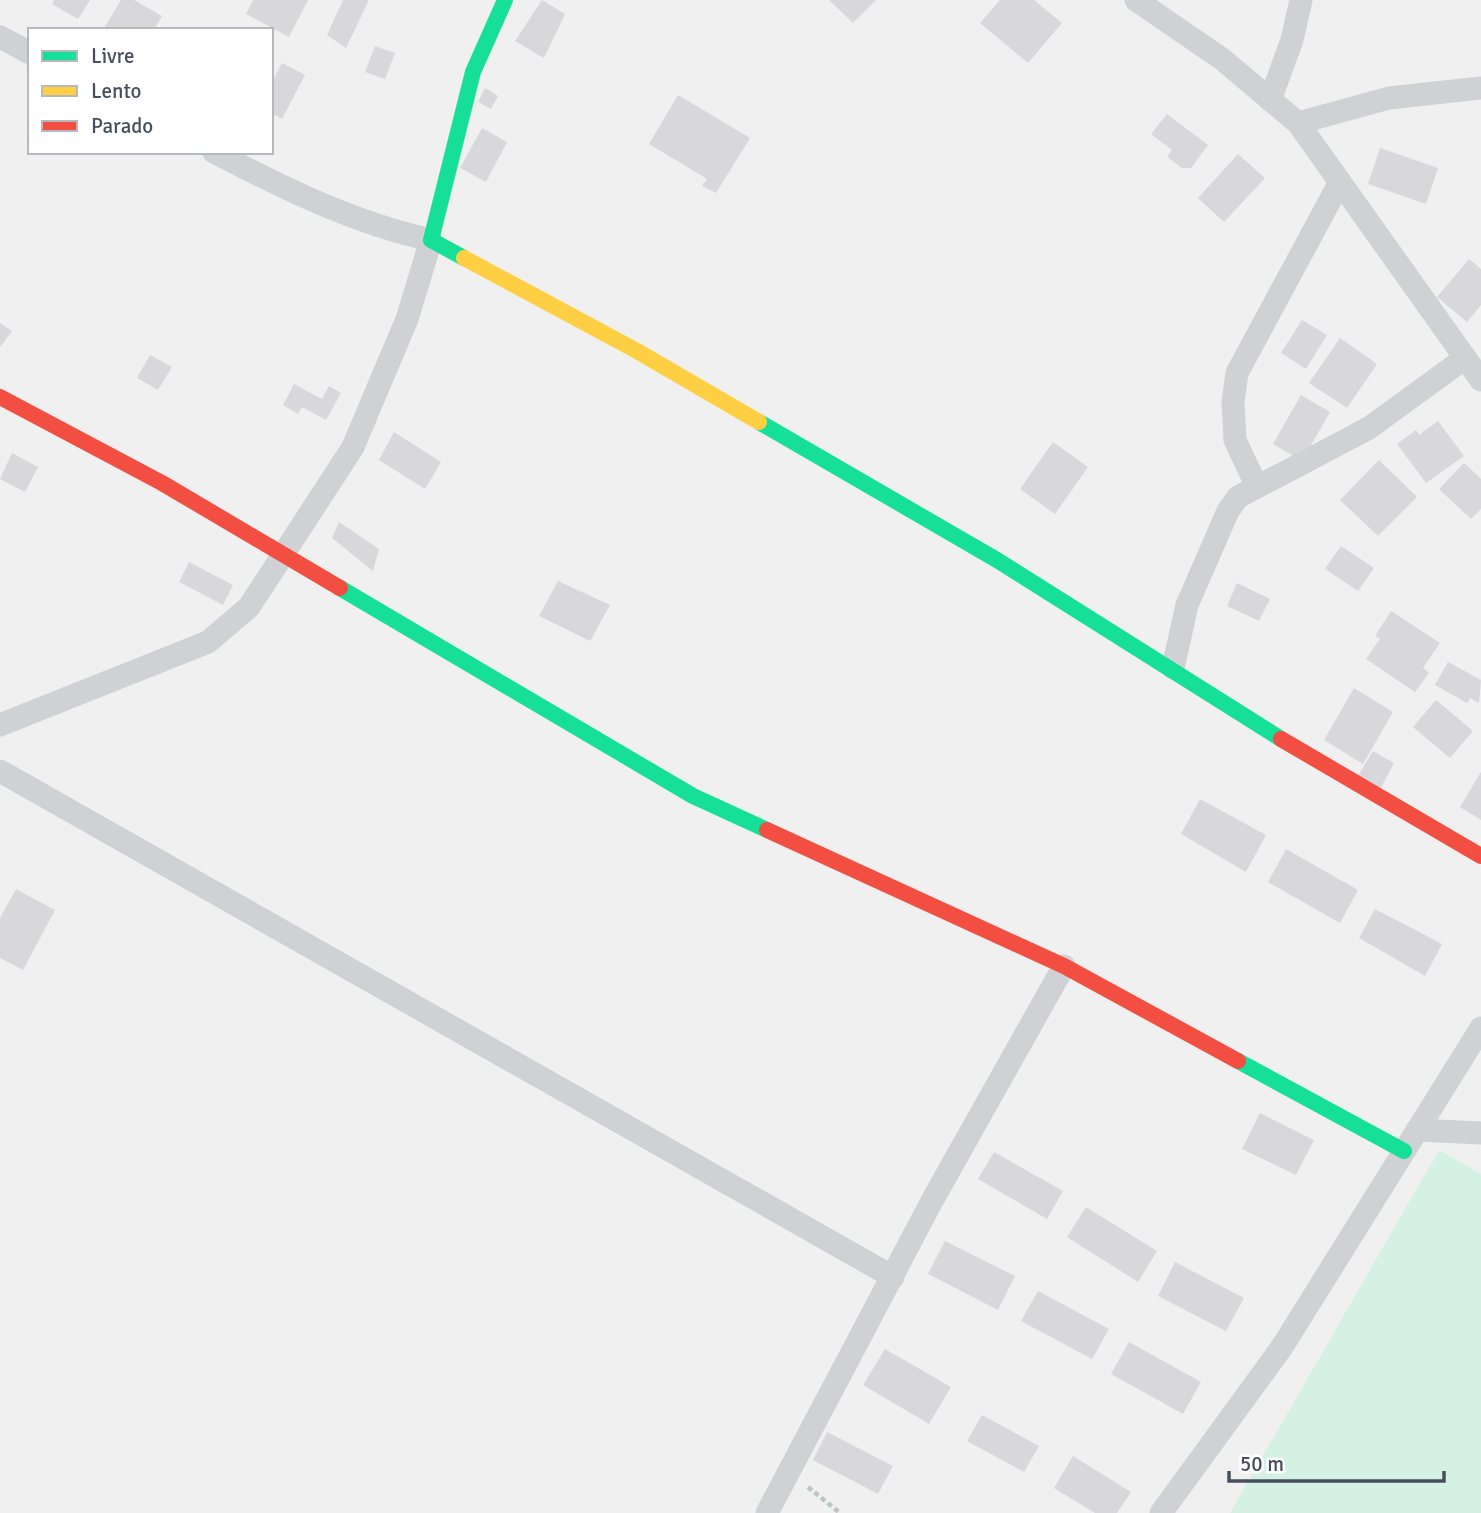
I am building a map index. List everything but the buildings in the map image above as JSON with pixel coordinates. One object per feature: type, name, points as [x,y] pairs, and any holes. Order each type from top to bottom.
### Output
[{"type":"street","points":[[0,724],[208,642],[249,607],[284,557],[353,447],[407,319],[473,72],[505,0]]},
{"type":"street","points":[[1136,0],[1222,59],[1298,123],[1481,380]]},
{"type":"street","points":[[1270,100],[1292,40],[1301,0]]},
{"type":"street","points":[[0,37],[28,53]]},
{"type":"street","points":[[1298,123],[1389,99],[1481,88]]},
{"type":"street","points":[[218,154],[286,190],[366,222],[430,240],[637,351],[997,560],[1173,668],[1325,767],[1481,856]]},
{"type":"street","points":[[1256,485],[1235,440],[1233,402],[1237,373],[1340,182]]},
{"type":"street","points":[[1173,668],[1187,605],[1228,511],[1237,497],[1369,428],[1465,358]]},
{"type":"street","points":[[0,397],[152,477],[693,796],[1064,966],[1404,1151]]},
{"type":"street","points":[[0,771],[892,1277]]},
{"type":"street","points":[[767,1513],[892,1277],[1064,966]]},
{"type":"street","points":[[1161,1513],[1282,1347],[1481,1028]]},
{"type":"street","points":[[1417,1130],[1481,1133]]},
{"type":"path","points":[[790,1472],[840,1513]]},
{"type":"green space","points":[[1439,1150],[1481,1174],[1481,1513],[1230,1513]]},
{"type":"traffic: fast","points":[[464,258],[431,240],[473,72],[505,0]]},
{"type":"traffic: fast","points":[[759,422],[997,560],[1281,739]]},
{"type":"traffic: fast","points":[[340,588],[693,796],[767,830]]},
{"type":"traffic: fast","points":[[1238,1061],[1404,1151]]},
{"type":"traffic: slow","points":[[464,258],[637,351],[759,422]]},
{"type":"traffic: jam","points":[[0,397],[162,483],[340,588]]},
{"type":"traffic: jam","points":[[1281,739],[1481,856]]},
{"type":"traffic: jam","points":[[767,830],[1064,966],[1238,1061]]}]
